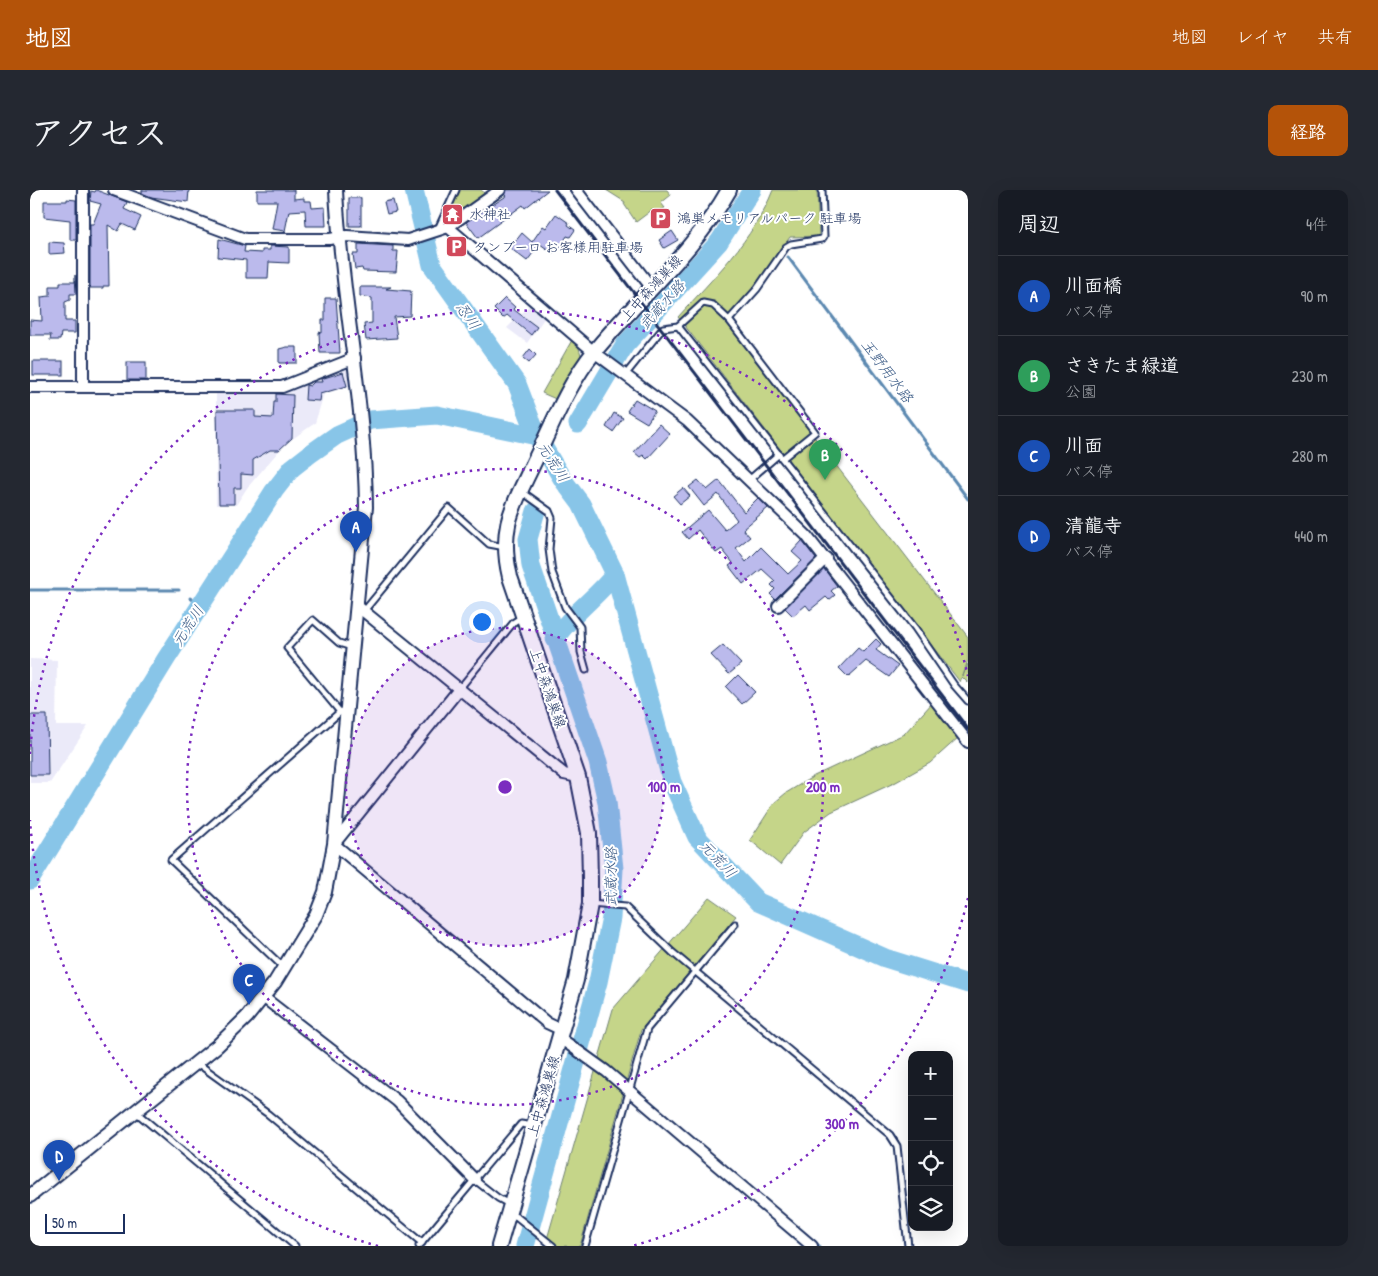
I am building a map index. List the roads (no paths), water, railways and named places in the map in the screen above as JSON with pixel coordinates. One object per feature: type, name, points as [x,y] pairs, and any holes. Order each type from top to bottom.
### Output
[{"type":"main road","name":"上中森鴻巣線","points":[[499,1246],[512,1212],[534,1126],[564,1037],[595,904],[589,833],[578,777],[510,577],[505,547],[508,521],[522,487],[559,412],[598,355],[651,287],[710,222],[729,190]]},
{"type":"street","points":[[83,190],[83,387]]},
{"type":"street","points":[[114,190],[245,239],[338,238],[347,236],[408,240],[448,227],[500,190]]},
{"type":"street","points":[[30,1196],[231,1033],[263,997],[284,968],[316,915],[325,892],[334,844],[343,712],[352,647],[360,608],[366,507],[364,454],[355,358],[338,238],[336,190]]},
{"type":"street","points":[[576,190],[651,287]]},
{"type":"street","points":[[448,227],[598,355],[681,416],[806,535],[826,558],[968,742]]},
{"type":"street","points":[[30,387],[282,387],[355,358]]},
{"type":"street","points":[[778,606],[826,558]]},
{"type":"street","points":[[360,608],[564,774],[578,777]]},
{"type":"street","points":[[334,844],[460,688]]},
{"type":"street","points":[[334,844],[812,1246]]},
{"type":"street","points":[[263,997],[397,1101],[475,1180]]},
{"type":"lane","points":[[437,232],[456,190]]},
{"type":"lane","points":[[729,320],[757,289],[786,247],[791,244],[822,239],[824,236],[822,190]]},
{"type":"lane","points":[[623,372],[663,328],[678,326],[706,303],[713,305],[729,320],[815,432],[749,480]]},
{"type":"lane","points":[[678,326],[915,628],[954,685],[968,701]]},
{"type":"lane","points":[[522,487],[549,511],[552,518],[549,549],[550,561],[565,607],[580,627],[581,652],[586,670]]},
{"type":"lane","points":[[360,608],[449,508],[490,544],[505,547]]},
{"type":"lane","points":[[460,688],[514,622],[523,617]]},
{"type":"lane","points":[[284,968],[171,860],[343,712],[287,648],[313,620],[339,643],[352,647]]},
{"type":"lane","points":[[595,904],[625,907],[639,923],[895,1140],[908,1246]]},
{"type":"lane","points":[[584,1246],[647,1029],[735,924]]},
{"type":"lane","points":[[196,1062],[268,1114],[420,1245],[521,1124],[534,1126]]},
{"type":"lane","points":[[135,1111],[295,1246]]},
{"type":"lane","points":[[475,1180],[553,1246]]},
{"type":"waterway","name":"元荒川","points":[[414,190],[432,265],[517,384],[537,436],[563,480],[581,504],[615,574],[672,782],[697,837],[758,902],[885,958],[968,984]]},
{"type":"waterway","name":"武蔵水路","points":[[578,424],[625,345],[719,242],[752,190]]},
{"type":"waterway","name":"玉野用水路","points":[[788,257],[968,499]]},
{"type":"waterway","name":"元荒川","points":[[30,880],[166,659],[274,491],[292,468],[337,435],[370,420],[437,415],[537,436]]},
{"type":"waterway","name":"武蔵水路","points":[[525,1246],[598,982],[611,918],[614,869],[607,802],[598,762],[531,566],[528,539],[536,511]]},
{"type":"waterway","points":[[555,639],[561,630],[615,574]]},
{"type":"waterway","points":[[30,590],[179,590]]},
{"type":"waterway","points":[[190,598],[201,605]]},
{"type":"waterway","points":[[814,1241],[819,1246]]},
{"type":"railway","points":[[555,190],[968,729]]},
{"type":"place","name":"水神社","points":[[453,214]]},
{"type":"place","name":"鴻巣メモリアルパーク 駐車場","points":[[661,218]]},
{"type":"place","name":"タンブーロ お客様用駐車場","points":[[457,247]]},
{"type":"place","name":"さきたま緑道","points":[[825,480]]},
{"type":"place","name":"川面橋","points":[[356,552]]},
{"type":"place","name":"川面","points":[[249,1005]]},
{"type":"place","name":"清龍寺","points":[[59,1181]]},
{"type":"water label","name":"忍川","points":[[468,316]]}]
